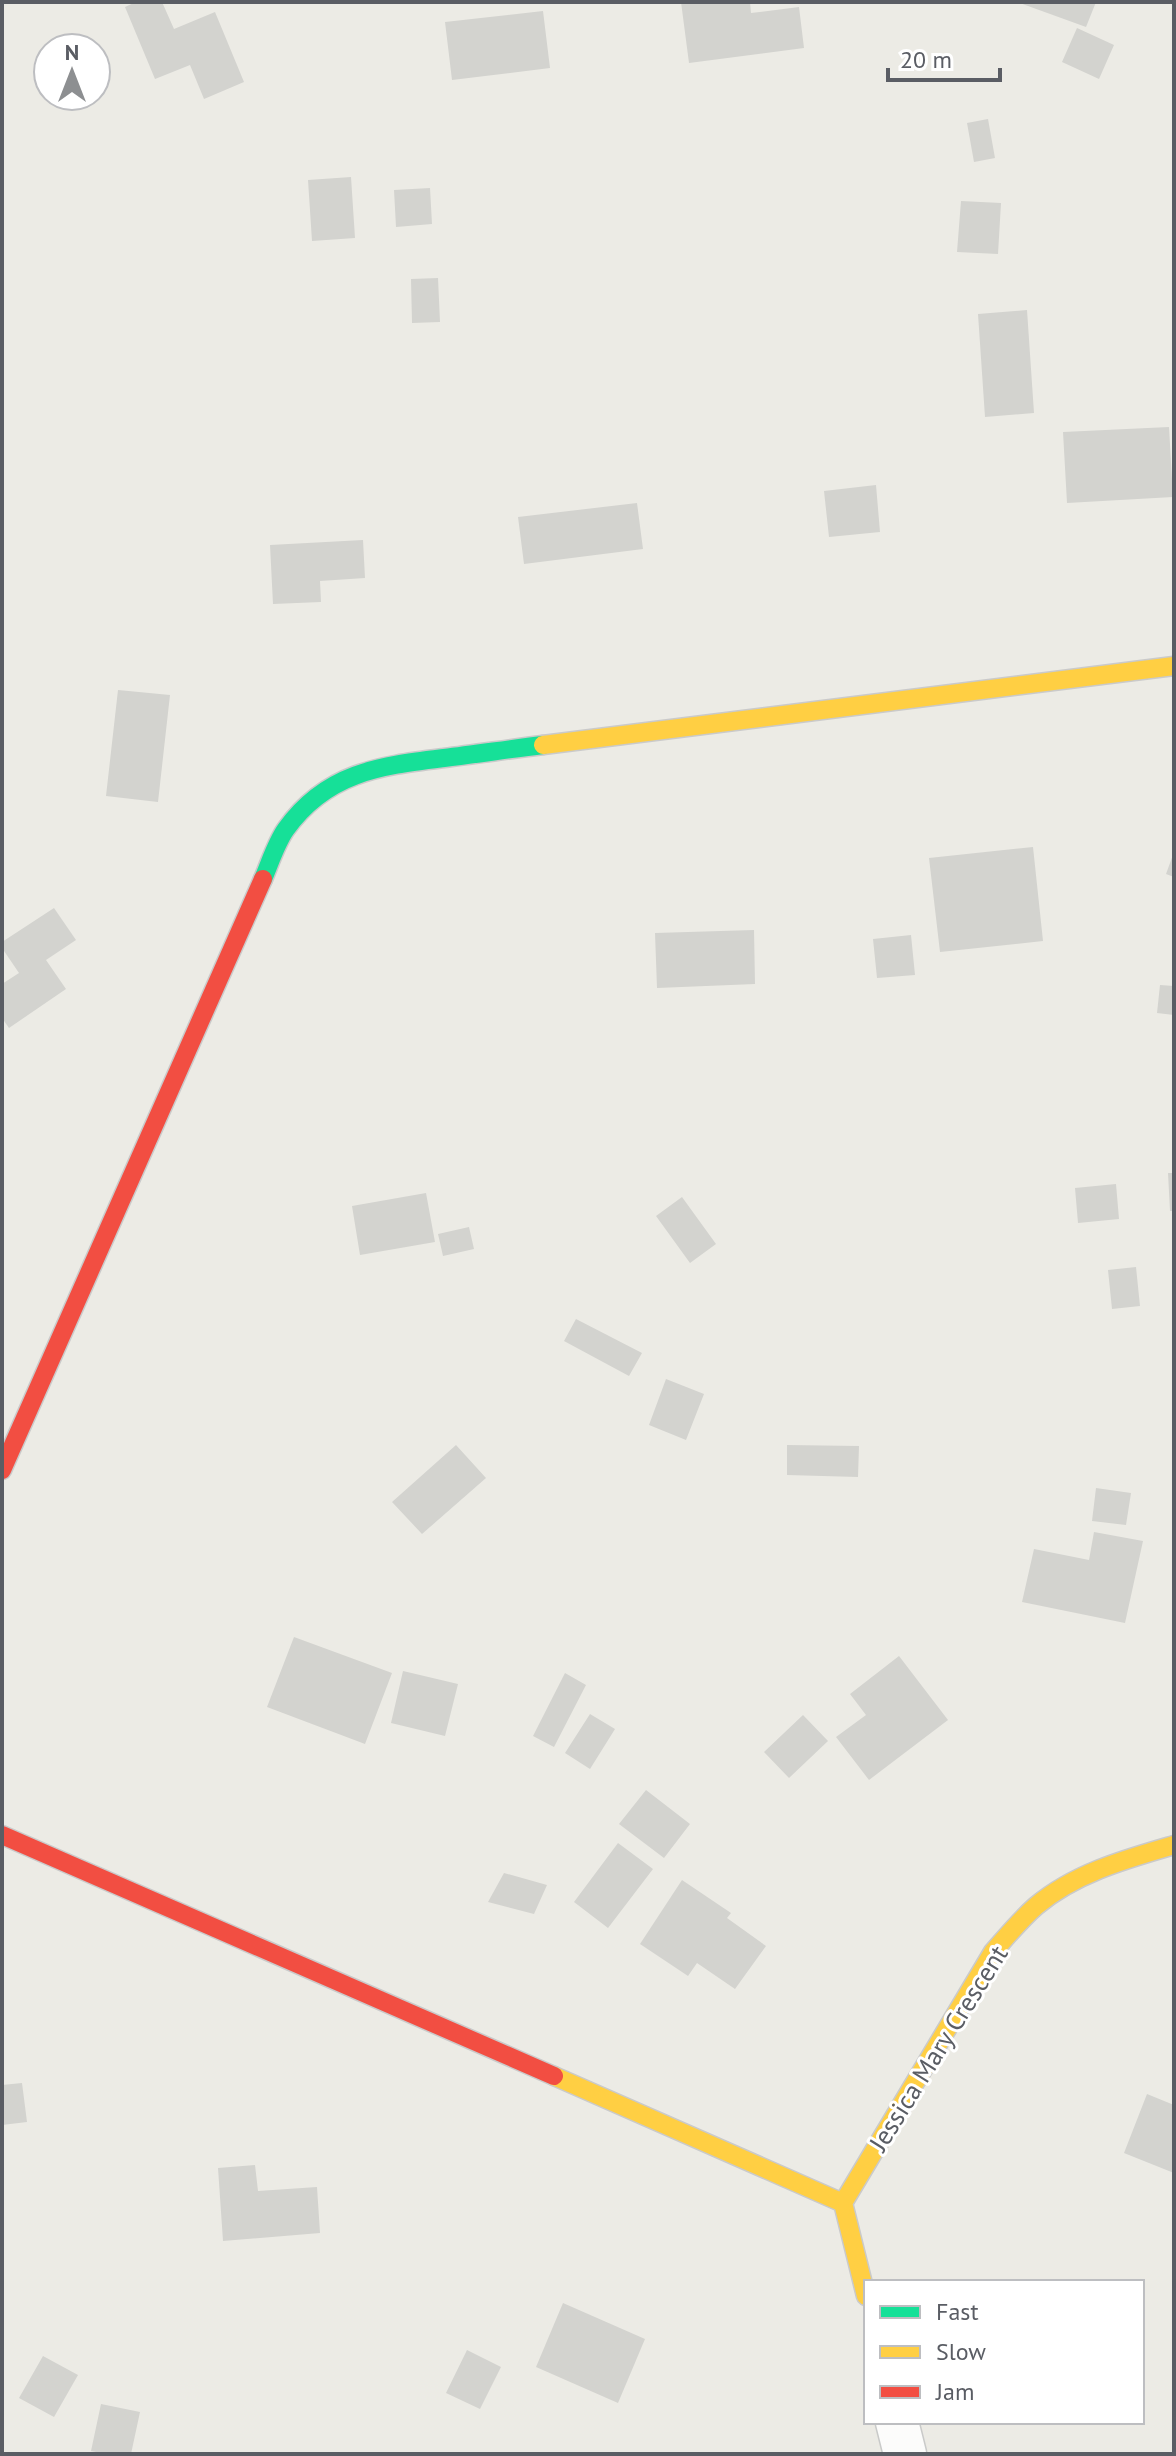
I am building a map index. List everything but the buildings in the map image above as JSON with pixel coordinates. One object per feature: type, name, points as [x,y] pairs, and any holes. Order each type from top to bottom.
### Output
[{"type":"street","points":[[2,1470],[284,832],[303,806],[323,789],[359,772],[394,764],[1174,666]]},
{"type":"street","points":[[2,1835],[843,2203],[864,2288]]},
{"type":"street","name":"Jessica Mary Crescent","points":[[843,2203],[993,1952],[1024,1917],[1063,1888],[1100,1868],[1174,1845]]},
{"type":"street","points":[[898,2424],[905,2454]]},
{"type":"traffic: fast","points":[[263,879],[286,829],[302,810],[337,784],[356,775],[398,764],[543,745]]},
{"type":"traffic: slow","points":[[543,745],[1174,666]]},
{"type":"traffic: slow","points":[[864,2288],[843,2203],[993,1952],[1019,1922],[1051,1894],[1102,1868],[1174,1845]]},
{"type":"traffic: slow","points":[[554,2076],[843,2203]]},
{"type":"traffic: jam","points":[[2,1470],[263,879]]},
{"type":"traffic: jam","points":[[2,1835],[554,2076]]}]
